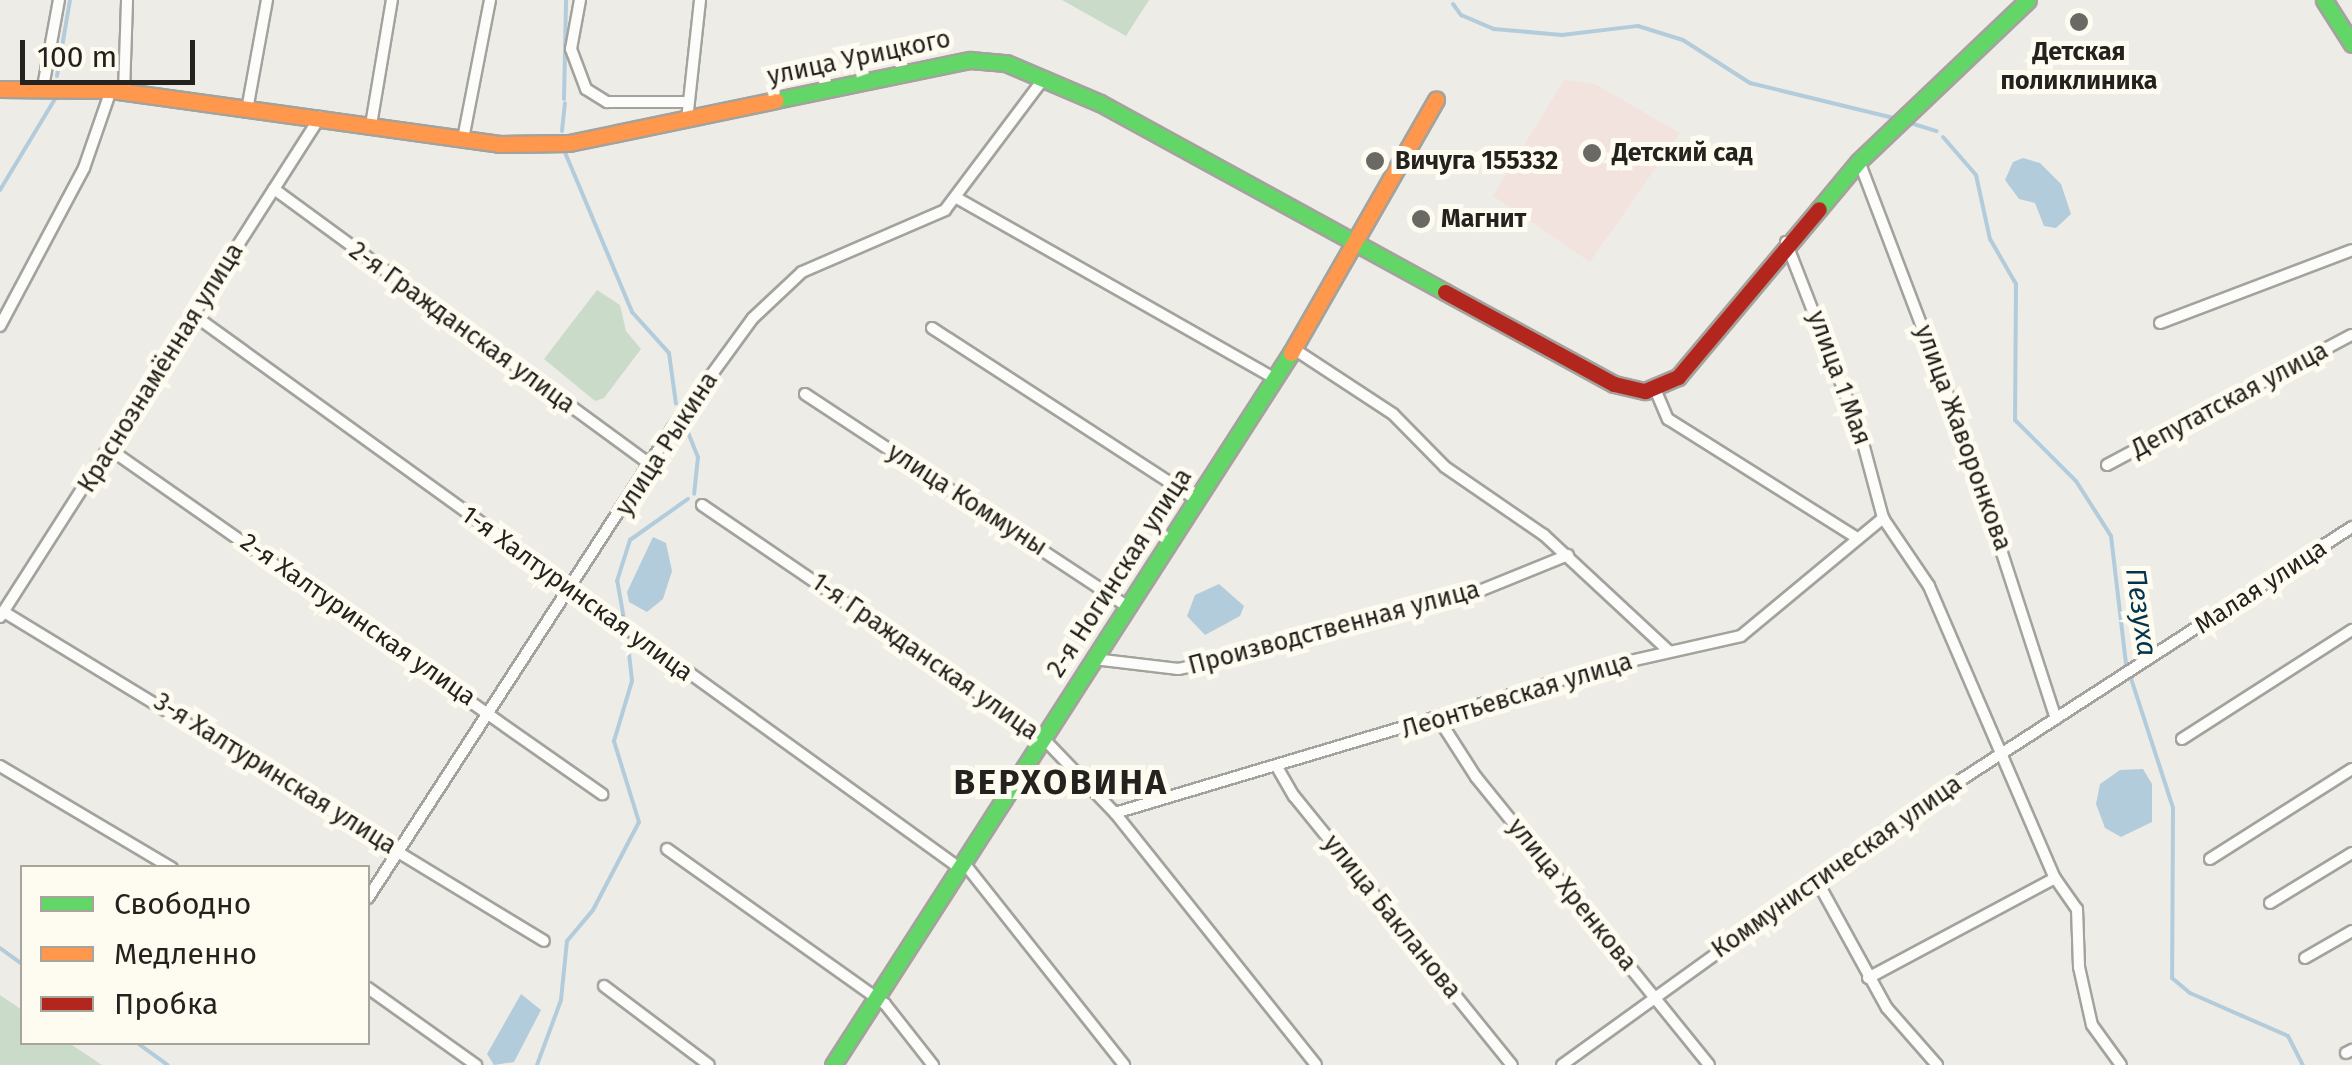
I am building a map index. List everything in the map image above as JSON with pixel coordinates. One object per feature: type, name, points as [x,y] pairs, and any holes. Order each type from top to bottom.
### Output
[{"type":"main road","points":[[1655,390],[1678,377],[1786,242],[1858,161],[1918,99],[2028,0]]},
{"type":"main road","points":[[2324,0],[2352,44]]},
{"type":"main road","name":"улица Урицкого","points":[[0,89],[117,91],[320,116],[463,139],[569,143],[970,60],[1046,76],[1361,241],[1614,384],[1655,390]]},
{"type":"main road","name":"2-я Ногинская улица","points":[[834,1065],[1294,349],[1361,241],[1436,100]]},
{"type":"street","points":[[43,87],[59,0]]},
{"type":"street","points":[[0,326],[84,168],[117,91],[127,0]]},
{"type":"street","points":[[247,110],[266,0]]},
{"type":"street","points":[[371,124],[392,0]]},
{"type":"street","points":[[463,139],[490,0]]},
{"type":"street","points":[[580,0],[571,49],[586,90],[606,102],[687,102]]},
{"type":"street","points":[[687,120],[700,0]]},
{"type":"street","name":"улица Рыкина","points":[[370,895],[737,339],[786,283],[825,260],[927,221],[957,198],[1046,76]]},
{"type":"street","name":"Краснознамённая улица","points":[[2,615],[111,450],[320,116]]},
{"type":"street","name":"улица Жаворонкова","points":[[1858,161],[1966,442],[2056,719]]},
{"type":"street","name":"2-я Гражданская улица","points":[[274,189],[651,465]]},
{"type":"street","points":[[957,198],[1275,379]]},
{"type":"street","name":"улица 1 Мая","points":[[1786,242],[1860,432],[1883,518],[1928,586],[2055,878],[2077,909],[2079,967],[2092,1025],[2120,1065]]},
{"type":"street","points":[[2160,323],[2352,250]]},
{"type":"street","name":"1-я Халтуринская улица","points":[[195,316],[962,866],[1124,1065]]},
{"type":"street","points":[[932,328],[1197,500]]},
{"type":"street","name":"Депутатская улица","points":[[2107,466],[2352,335]]},
{"type":"street","points":[[1294,349],[1400,420],[1445,467],[1568,556],[1669,651]]},
{"type":"street","points":[[1655,390],[1668,419],[1856,538]]},
{"type":"street","name":"улица Коммуны","points":[[805,394],[1128,607]]},
{"type":"street","name":"2-я Халтуринская улица","points":[[111,450],[492,713],[602,794]]},
{"type":"street","name":"1-я Гражданская улица","points":[[702,505],[1042,738],[1116,813],[1316,1065]]},
{"type":"street","name":"Леонтьевская улица","points":[[1116,813],[1669,651],[1741,636],[1883,518]]},
{"type":"street","name":"Малая улица","points":[[2119,680],[2352,527]]},
{"type":"street","name":"Производственная улица","points":[[1094,659],[1178,669],[1210,663],[1467,596],[1568,556]]},
{"type":"street","name":"3-я Халтуринская улица","points":[[2,615],[398,849],[544,942]]},
{"type":"street","points":[[2182,740],[2352,630]]},
{"type":"street","name":"Коммунистическая улица","points":[[1562,1065],[1816,879],[2119,680]]},
{"type":"street","name":"улица Хренкова","points":[[1440,721],[1476,777],[1708,1065]]},
{"type":"street","points":[[0,766],[167,865]]},
{"type":"street","name":"улица Бакланова","points":[[1277,767],[1512,1065]]},
{"type":"street","points":[[2210,859],[2352,769]]},
{"type":"street","points":[[667,850],[876,996],[933,1065]]},
{"type":"street","points":[[2270,903],[2352,853]]},
{"type":"street","points":[[1868,978],[2055,878]]},
{"type":"street","points":[[1816,879],[1868,978],[1937,1065]]},
{"type":"street","points":[[2305,958],[2352,932]]},
{"type":"street","points":[[604,986],[709,1065]]},
{"type":"street","points":[[370,989],[476,1065]]},
{"type":"shaded area","name":"Детский сад","points":[[1564,80],[1595,84],[1680,133],[1590,262],[1493,196]]},
{"type":"green space","points":[[1062,0],[1149,0],[1126,36]]},
{"type":"green space","points":[[597,290],[620,305],[626,331],[641,349],[604,398],[595,401],[544,359]]},
{"type":"green space","points":[[0,995],[20,1009],[20,1045],[72,1045],[102,1065],[0,1065]]},
{"type":"water","points":[[2023,158],[2040,163],[2061,184],[2071,214],[2056,228],[2044,226],[2035,203],[2019,199],[2005,180],[2013,162]]},
{"type":"water","points":[[653,537],[666,543],[672,571],[663,599],[647,612],[629,602],[627,592]]},
{"type":"water","points":[[1219,584],[1244,606],[1240,616],[1205,635],[1187,616],[1195,595]]},
{"type":"water","points":[[2143,769],[2152,784],[2152,822],[2121,837],[2105,828],[2096,804],[2100,784],[2120,770]]},
{"type":"water","points":[[521,994],[541,1010],[514,1062],[494,1065],[487,1054]]},
{"type":"waterway","points":[[57,76],[70,0]]},
{"type":"waterway","points":[[564,99],[566,0]]},
{"type":"waterway","name":"Пезуха","points":[[1453,4],[1461,15],[1494,29],[1562,35],[1638,26],[1683,40],[1750,83],[1898,119]]},
{"type":"waterway","points":[[0,190],[56,97]]},
{"type":"waterway","points":[[562,131],[565,103]]},
{"type":"waterway","name":"Пезуха","points":[[1907,122],[1937,131]]},
{"type":"waterway","name":"Пезуха","points":[[1943,137],[1976,175],[1990,239],[2016,284],[2015,420],[2076,481],[2111,536],[2126,663],[2173,808],[2172,978],[2190,993],[2288,1036],[2303,1065]]},
{"type":"waterway","points":[[564,150],[632,312],[669,353],[676,404]]},
{"type":"waterway","points":[[685,425],[698,457],[694,494]]},
{"type":"waterway","points":[[624,619],[617,581],[630,540],[688,499]]},
{"type":"waterway","points":[[537,1065],[561,1000],[567,941],[593,910],[639,822],[614,741],[632,681],[627,635]]},
{"type":"waterway","points":[[0,948],[20,963]]},
{"type":"waterway","points":[[140,1045],[168,1065]]},
{"type":"traffic: fast","points":[[1819,209],[1859,161],[2028,0]]},
{"type":"traffic: fast","points":[[2324,0],[2352,44]]},
{"type":"traffic: fast","points":[[776,100],[970,60],[1006,63],[1100,103],[1445,292]]},
{"type":"traffic: fast","points":[[833,1065],[1291,353]]},
{"type":"traffic: slow","points":[[0,89],[111,90],[499,144],[569,143],[776,100]]},
{"type":"traffic: slow","points":[[1291,353],[1436,100]]},
{"type":"traffic: jam","points":[[1445,292],[1614,384],[1645,391],[1678,377],[1819,209]]},
{"type":"place","name":"Детская поликлиника","points":[[2079,22]]},
{"type":"place","name":"Детский сад","points":[[1592,153]]},
{"type":"place","name":"Вичуга 155332","points":[[1375,161]]},
{"type":"place","name":"Магнит","points":[[1421,219]]},
{"type":"district","name":"ВЕРХОВИНА","points":[[1061,782]]}]
